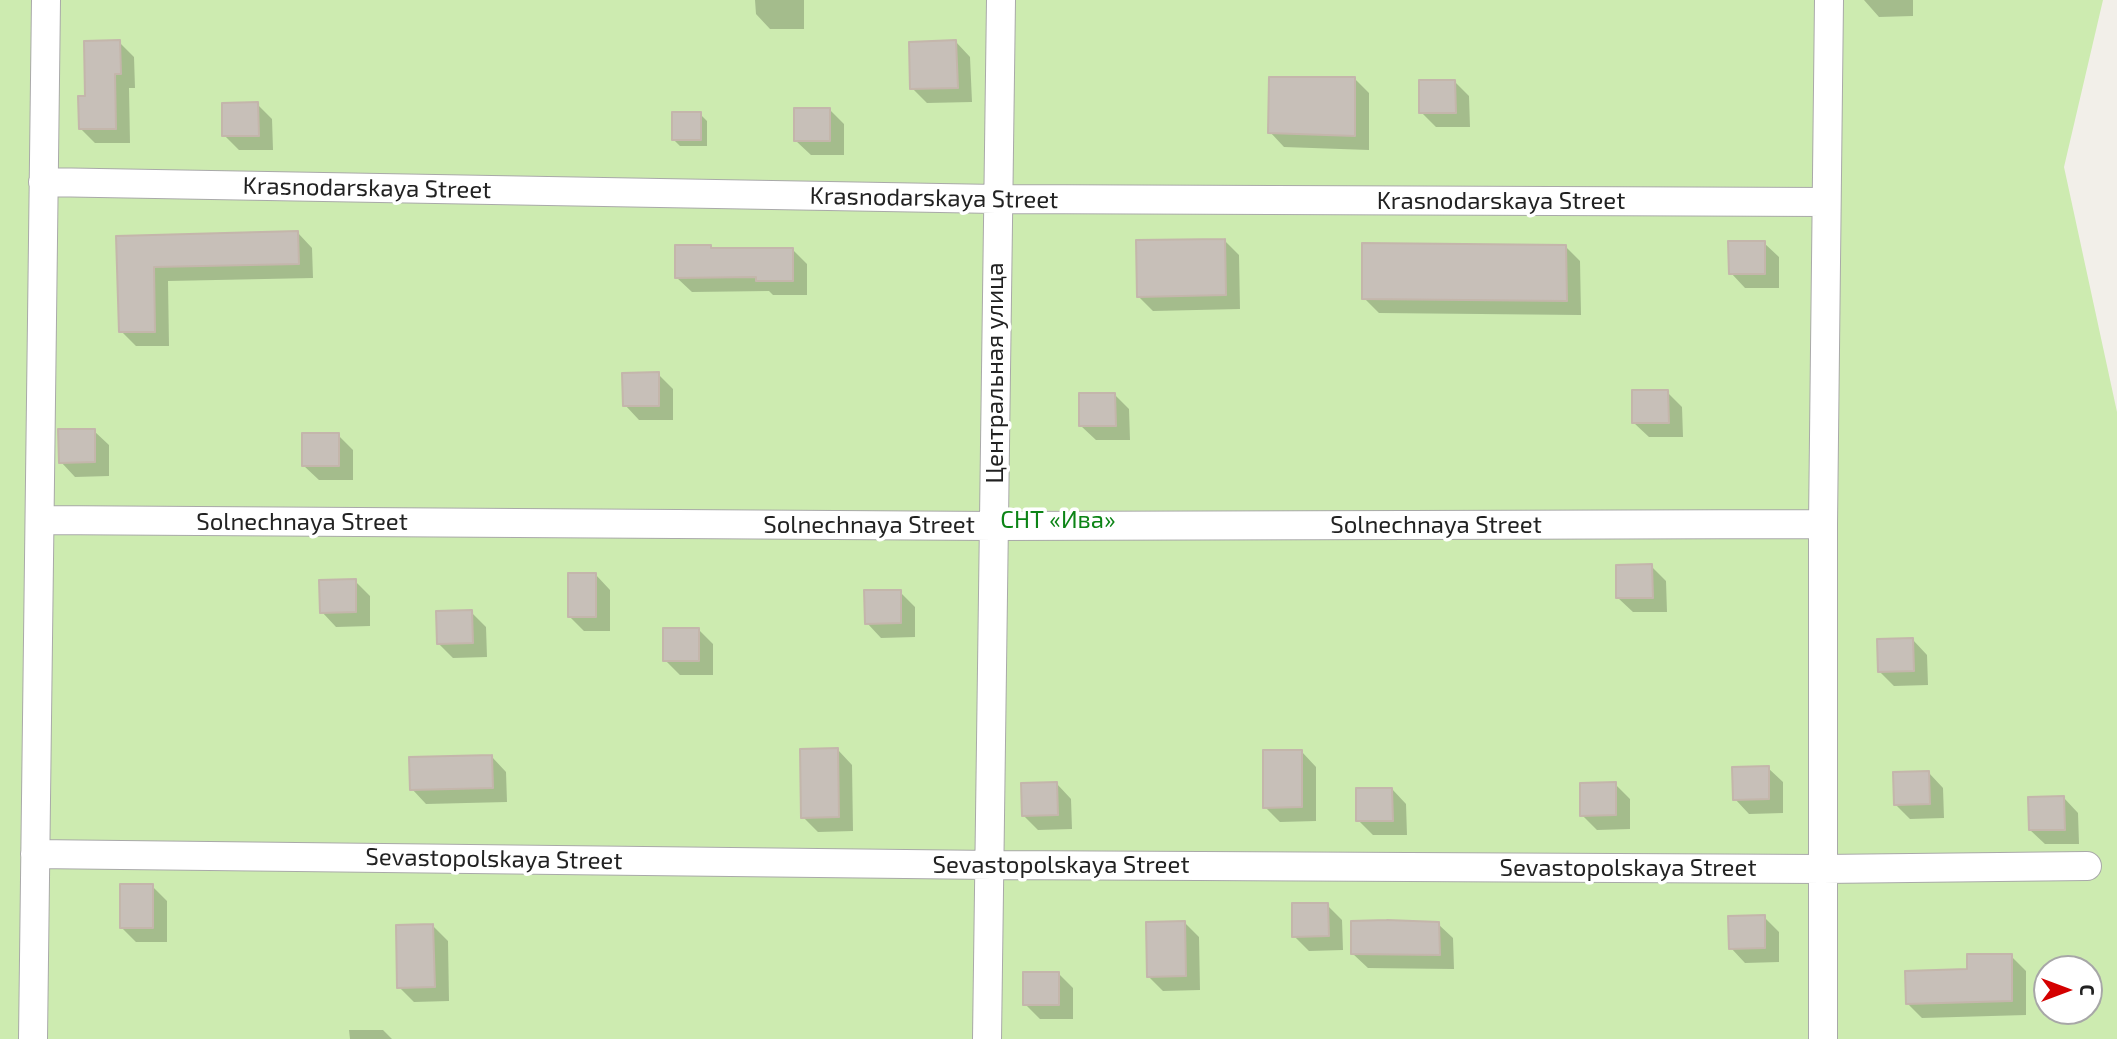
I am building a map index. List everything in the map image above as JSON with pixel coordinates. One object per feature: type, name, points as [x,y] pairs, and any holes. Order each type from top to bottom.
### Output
[{"type":"street","points":[[33,1039],[46,0]]},
{"type":"street","name":"Центральная улица","points":[[987,1039],[992,865],[996,199],[1001,0]]},
{"type":"street","points":[[1823,1039],[1823,524],[1829,0]]},
{"type":"street","name":"Krasnodarskaya Street","points":[[43,182],[996,199],[1826,202]]},
{"type":"street","name":"Solnechnaya Street","points":[[40,520],[994,526],[1823,524]]},
{"type":"street","name":"Sevastopolskaya Street","points":[[35,854],[992,865],[1823,869],[2087,866]]},
{"type":"green space","name":"СНТ «Ива»","points":[[0,0],[2103,0],[2064,167],[2117,412],[2117,1039],[0,1039]]},
{"type":"building","points":[[120,40],[121,74],[115,74],[116,129],[79,129],[78,96],[85,96],[84,41]]},
{"type":"building","points":[[956,40],[958,88],[910,89],[909,42]]},
{"type":"building","points":[[1269,77],[1355,77],[1355,136],[1268,133]]},
{"type":"building","points":[[1419,80],[1455,80],[1456,113],[1419,113]]},
{"type":"building","points":[[258,102],[259,136],[222,136],[222,103]]},
{"type":"building","points":[[794,108],[830,108],[830,141],[794,141]]},
{"type":"building","points":[[672,112],[701,112],[701,140],[672,140]]},
{"type":"building","points":[[298,231],[299,264],[154,267],[155,332],[119,332],[116,236]]},
{"type":"building","points":[[1225,239],[1226,295],[1137,297],[1136,240]]},
{"type":"building","points":[[1728,241],[1765,241],[1765,274],[1729,274]]},
{"type":"building","points":[[1362,243],[1566,245],[1567,301],[1362,299]]},
{"type":"building","points":[[675,245],[793,248],[793,281],[756,281],[756,277],[675,278]]},
{"type":"building","points":[[659,372],[659,406],[623,406],[622,373]]},
{"type":"building","points":[[1632,390],[1668,390],[1669,423],[1632,423]]},
{"type":"building","points":[[1079,393],[1115,393],[1116,426],[1079,426]]},
{"type":"building","points":[[58,429],[95,429],[95,462],[59,463]]},
{"type":"building","points":[[302,433],[339,433],[339,466],[302,466]]},
{"type":"building","points":[[1652,564],[1653,598],[1616,598],[1616,565]]},
{"type":"building","points":[[568,573],[596,573],[596,617],[568,617]]},
{"type":"building","points":[[356,579],[356,612],[320,613],[319,580]]},
{"type":"building","points":[[864,590],[901,590],[901,623],[865,624]]},
{"type":"building","points":[[472,610],[473,643],[437,644],[436,611]]},
{"type":"building","points":[[663,628],[699,628],[699,661],[663,661]]},
{"type":"building","points":[[1913,638],[1914,671],[1878,672],[1877,639]]},
{"type":"building","points":[[838,748],[839,817],[801,818],[800,749]]},
{"type":"building","points":[[1263,750],[1302,750],[1302,807],[1263,808]]},
{"type":"building","points":[[492,755],[493,788],[410,790],[409,757]]},
{"type":"building","points":[[1769,766],[1769,799],[1733,800],[1732,767]]},
{"type":"building","points":[[1929,771],[1930,804],[1894,805],[1893,772]]},
{"type":"building","points":[[1057,782],[1058,815],[1022,816],[1021,783]]},
{"type":"building","points":[[1616,782],[1616,815],[1580,816],[1580,783]]},
{"type":"building","points":[[1356,788],[1392,788],[1393,821],[1356,821]]},
{"type":"building","points":[[2064,796],[2065,830],[2029,830],[2028,797]]},
{"type":"building","points":[[120,884],[153,884],[153,928],[120,928]]},
{"type":"building","points":[[1292,903],[1328,903],[1329,936],[1292,937]]},
{"type":"building","points":[[1765,915],[1765,948],[1729,949],[1728,916]]},
{"type":"building","points":[[1185,921],[1186,976],[1147,977],[1146,922]]},
{"type":"building","points":[[1351,921],[1439,922],[1440,955],[1351,954]]},
{"type":"building","points":[[433,924],[435,987],[397,988],[396,925]]},
{"type":"building","points":[[1967,954],[2012,954],[2012,1001],[1906,1004],[1905,971],[1967,969]]},
{"type":"building","points":[[1023,972],[1059,972],[1059,1005],[1023,1005]]}]
